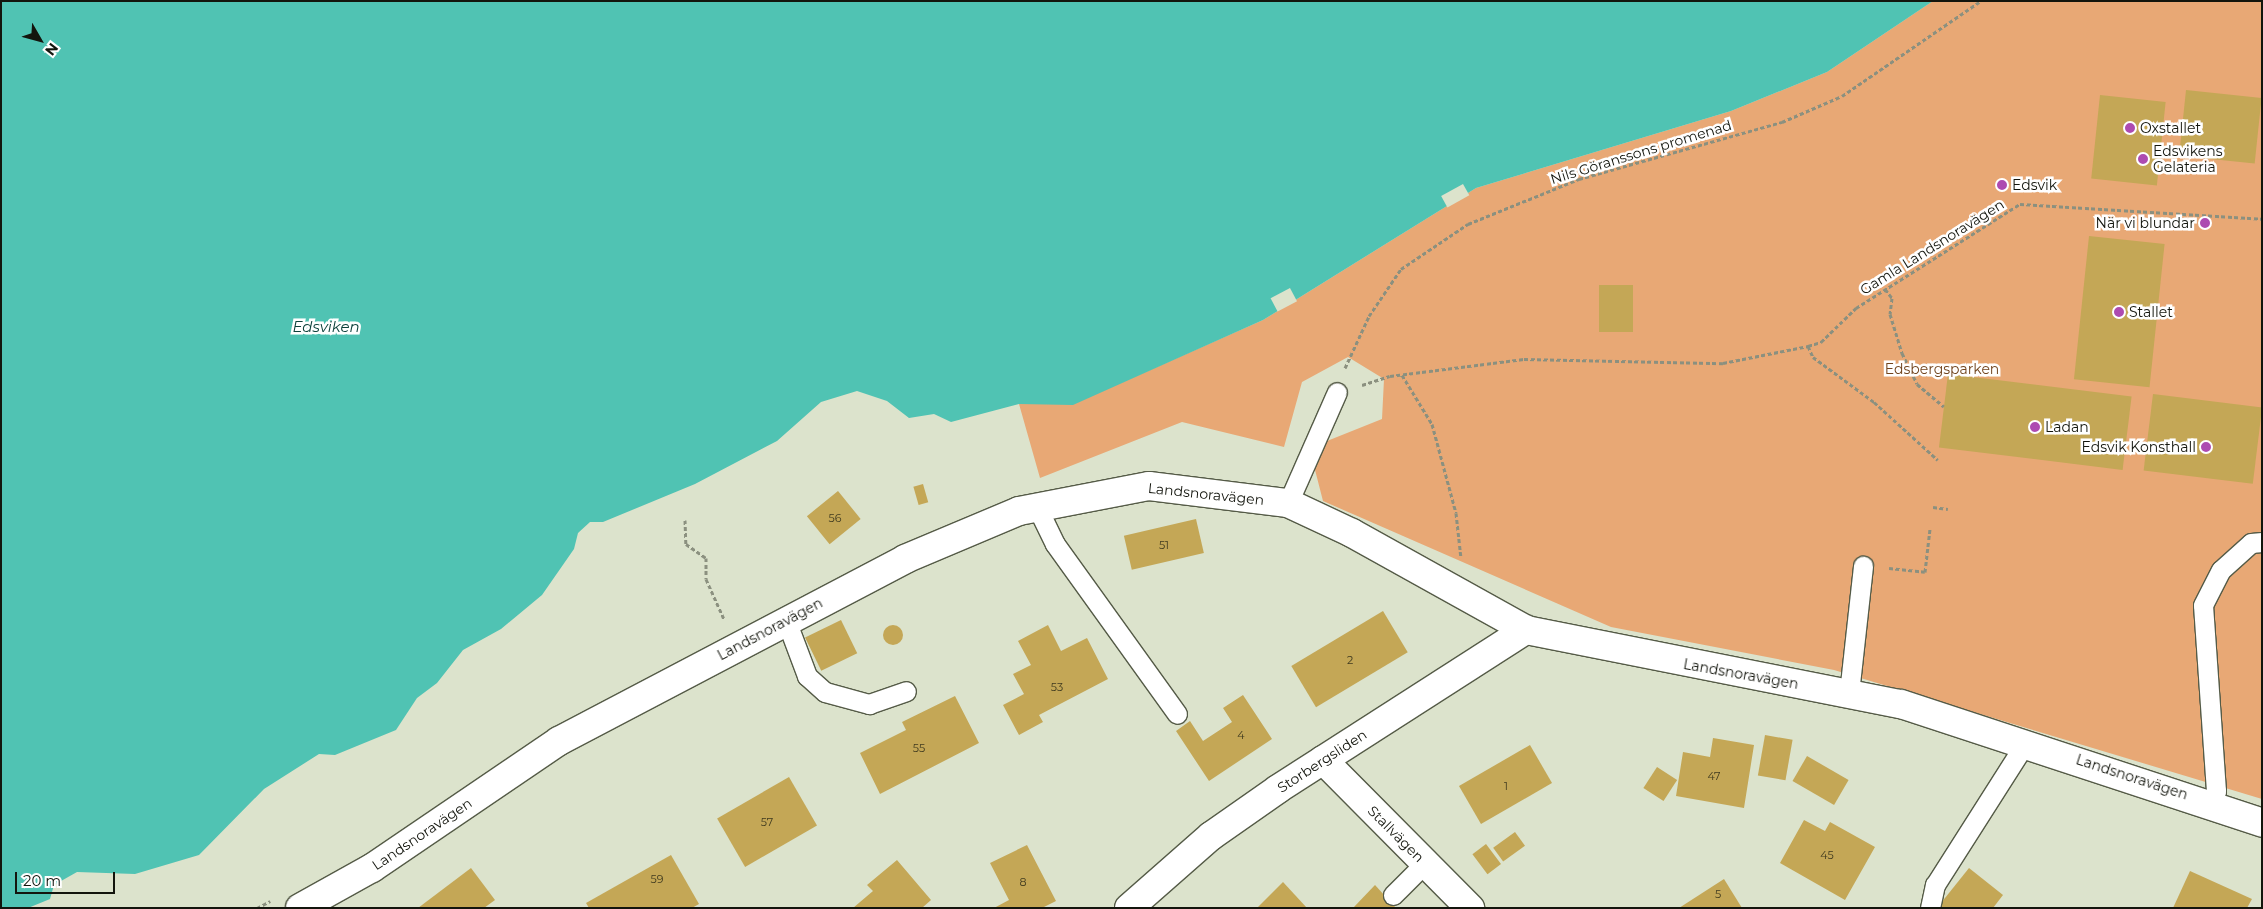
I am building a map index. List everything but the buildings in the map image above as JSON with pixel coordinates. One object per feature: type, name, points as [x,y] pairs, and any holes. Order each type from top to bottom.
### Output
[{"type":"street","name":"Landsnoravägen","points":[[300,908],[372,868],[559,741],[905,559],[1036,508],[1149,486],[1288,503],[1352,533],[1526,630],[1850,693],[2026,742],[2212,804],[2262,823]]},
{"type":"street","name":"Storbergsliden","points":[[1129,908],[1211,836],[1323,760],[1526,630]]},
{"type":"street","name":"Stallvägen","points":[[1323,760],[1470,908]]},
{"type":"lane","points":[[1288,503],[1337,392]]},
{"type":"lane","points":[[1036,508],[1056,544],[1177,714]]},
{"type":"lane","points":[[2212,804],[2216,791],[2203,605],[2221,570],[2251,543],[2262,542]]},
{"type":"lane","points":[[1850,693],[1863,566]]},
{"type":"lane","points":[[786,620],[807,676],[825,692],[869,704],[906,692]]},
{"type":"lane","points":[[1930,908],[1935,885],[2026,742]]},
{"type":"lane","points":[[1393,895],[1425,863]]},
{"type":"path","name":"Nils Göranssons promenad","points":[[1337,392],[1351,349],[1402,269],[1468,224],[1579,179],[1782,122],[1842,96],[1981,1]]},
{"type":"path","name":"Gamla Landsnoravägen","points":[[1337,392],[1402,375],[1524,359],[1723,363],[1808,346],[1821,342],[1856,308],[2020,204],[2262,219]]},
{"type":"path","points":[[1885,289],[1892,298],[1890,314],[1902,353],[1917,384],[1944,407]]},
{"type":"path","points":[[1808,346],[1813,358],[1874,402],[1938,460]]},
{"type":"path","points":[[1402,375],[1432,424],[1456,513],[1462,569]]},
{"type":"path","points":[[1933,507],[1948,509]]},
{"type":"path","points":[[685,520],[686,544],[706,558],[706,579],[725,624]]},
{"type":"path","points":[[1863,566],[1925,572],[1930,529]]},
{"type":"path","points":[[719,626],[733,622]]},
{"type":"path","points":[[257,908],[273,900]]},
{"type":"green space","name":"Edsbergsparken","points":[[1933,1],[2262,1],[2262,799],[1834,670],[1611,627],[1323,501],[1314,466],[1322,443],[1382,419],[1384,379],[1348,357],[1302,382],[1284,447],[1182,422],[1040,478],[1019,404],[1073,404],[1263,320],[1476,188],[1731,111],[1827,72]]},
{"type":"water","name":"Edsviken","points":[[1,1],[1933,1],[1827,72],[1731,111],[1476,188],[1263,320],[1073,405],[1019,404],[951,422],[934,414],[909,418],[887,401],[857,391],[821,402],[777,441],[695,484],[603,522],[590,522],[578,533],[574,549],[542,595],[501,629],[463,650],[437,683],[417,698],[396,730],[335,755],[319,754],[264,789],[199,855],[135,874],[77,872],[54,885],[50,899],[28,908],[2,908]]},
{"type":"pier","points":[[1463,184],[1469,195],[1447,207],[1441,196]]},
{"type":"pier","points":[[1290,288],[1297,301],[1278,312],[1271,298]]},
{"type":"place","name":"Oxstallet","points":[[2130,128]]},
{"type":"place","name":"Edsvikens Gelateria","points":[[2143,159]]},
{"type":"place","name":"Edsvik","points":[[2002,185]]},
{"type":"place","name":"När vi blundar","points":[[2205,223]]},
{"type":"place","name":"Stallet","points":[[2119,312]]},
{"type":"place","name":"Ladan","points":[[2035,427]]},
{"type":"place","name":"Edsvik Konsthall","points":[[2206,447]]}]
